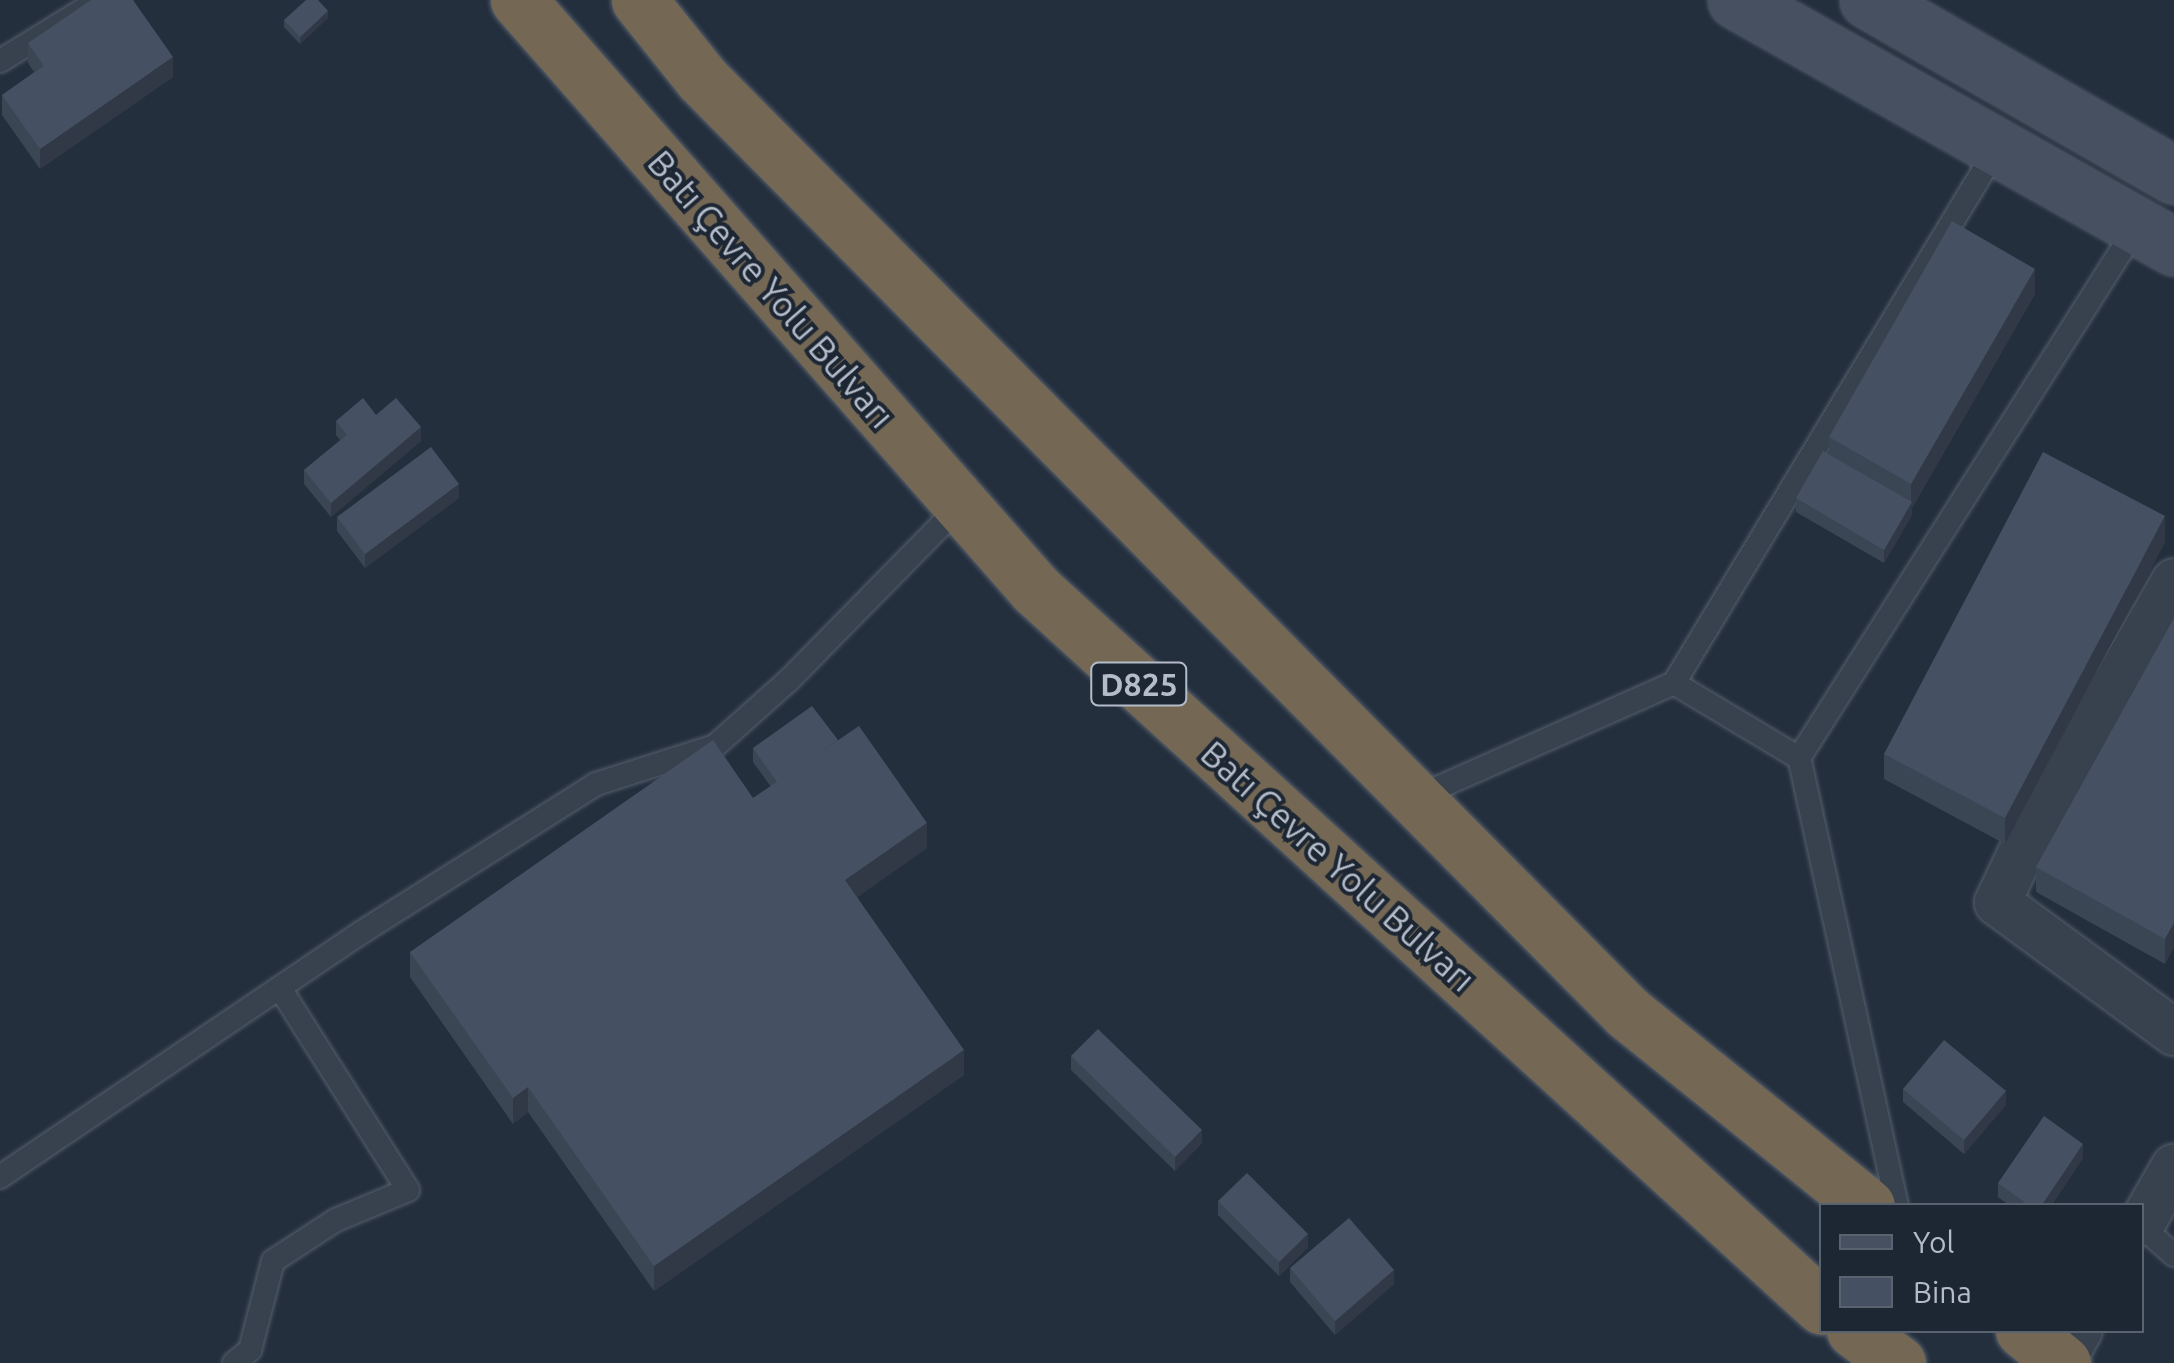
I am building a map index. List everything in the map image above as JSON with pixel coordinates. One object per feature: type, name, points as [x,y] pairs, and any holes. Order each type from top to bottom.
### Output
[{"type":"highway","name":"Batı Çevre Yolu Bulvarı","points":[[518,0],[1035,589],[1819,1303]]},
{"type":"highway","points":[[639,0],[702,79],[1628,1014],[1863,1203]]},
{"type":"highway","points":[[1858,1333],[1898,1363]]},
{"type":"main road","points":[[1736,0],[2156,237]]},
{"type":"main road","points":[[1868,0],[2174,175]]},
{"type":"street","points":[[2174,581],[2032,828],[1997,902],[2174,1032]]},
{"type":"street","points":[[2144,1221],[2174,1166]]},
{"type":"lane","points":[[0,62],[99,0]]},
{"type":"lane","points":[[1415,798],[1674,683],[1998,148]]},
{"type":"lane","points":[[1896,1203],[1800,758],[2156,237]]},
{"type":"lane","points":[[0,1177],[280,988],[596,784],[715,746],[788,681],[961,505]]},
{"type":"lane","points":[[1674,683],[1800,758]]},
{"type":"lane","points":[[234,1363],[250,1350],[273,1261],[336,1220],[408,1190],[280,988]]},
{"type":"lane","points":[[2144,1227],[2174,1255]]},
{"type":"building","points":[[91,0],[133,0],[173,57],[40,149],[2,95],[44,66],[28,43]]},
{"type":"building","points":[[306,0],[318,0],[328,11],[300,37],[284,20]]},
{"type":"building","points":[[1952,221],[2035,269],[1911,484],[1829,437]]},
{"type":"building","points":[[363,398],[376,415],[396,398],[421,427],[331,503],[304,470],[347,435],[336,421]]},
{"type":"building","points":[[431,447],[459,484],[365,554],[337,517]]},
{"type":"building","points":[[1823,451],[1912,502],[1884,550],[1796,498]]},
{"type":"building","points":[[2043,452],[2165,516],[2005,818],[1884,754]]},
{"type":"building","points":[[2174,618],[2174,923],[2165,939],[2036,867]]},
{"type":"building","points":[[812,706],[838,740],[777,782],[753,748]]},
{"type":"building","points":[[859,726],[927,823],[845,880],[964,1050],[654,1266],[528,1087],[513,1098],[410,952],[713,740],[753,798]]},
{"type":"building","points":[[1098,1029],[1202,1130],[1175,1157],[1071,1056]]},
{"type":"building","points":[[1944,1040],[2006,1091],[1964,1140],[1903,1089]]},
{"type":"building","points":[[2044,1116],[2083,1144],[2043,1203],[2026,1203],[1998,1183]]},
{"type":"building","points":[[1247,1173],[1308,1234],[1279,1262],[1218,1201]]},
{"type":"building","points":[[1349,1218],[1394,1270],[1335,1321],[1290,1268]]}]
